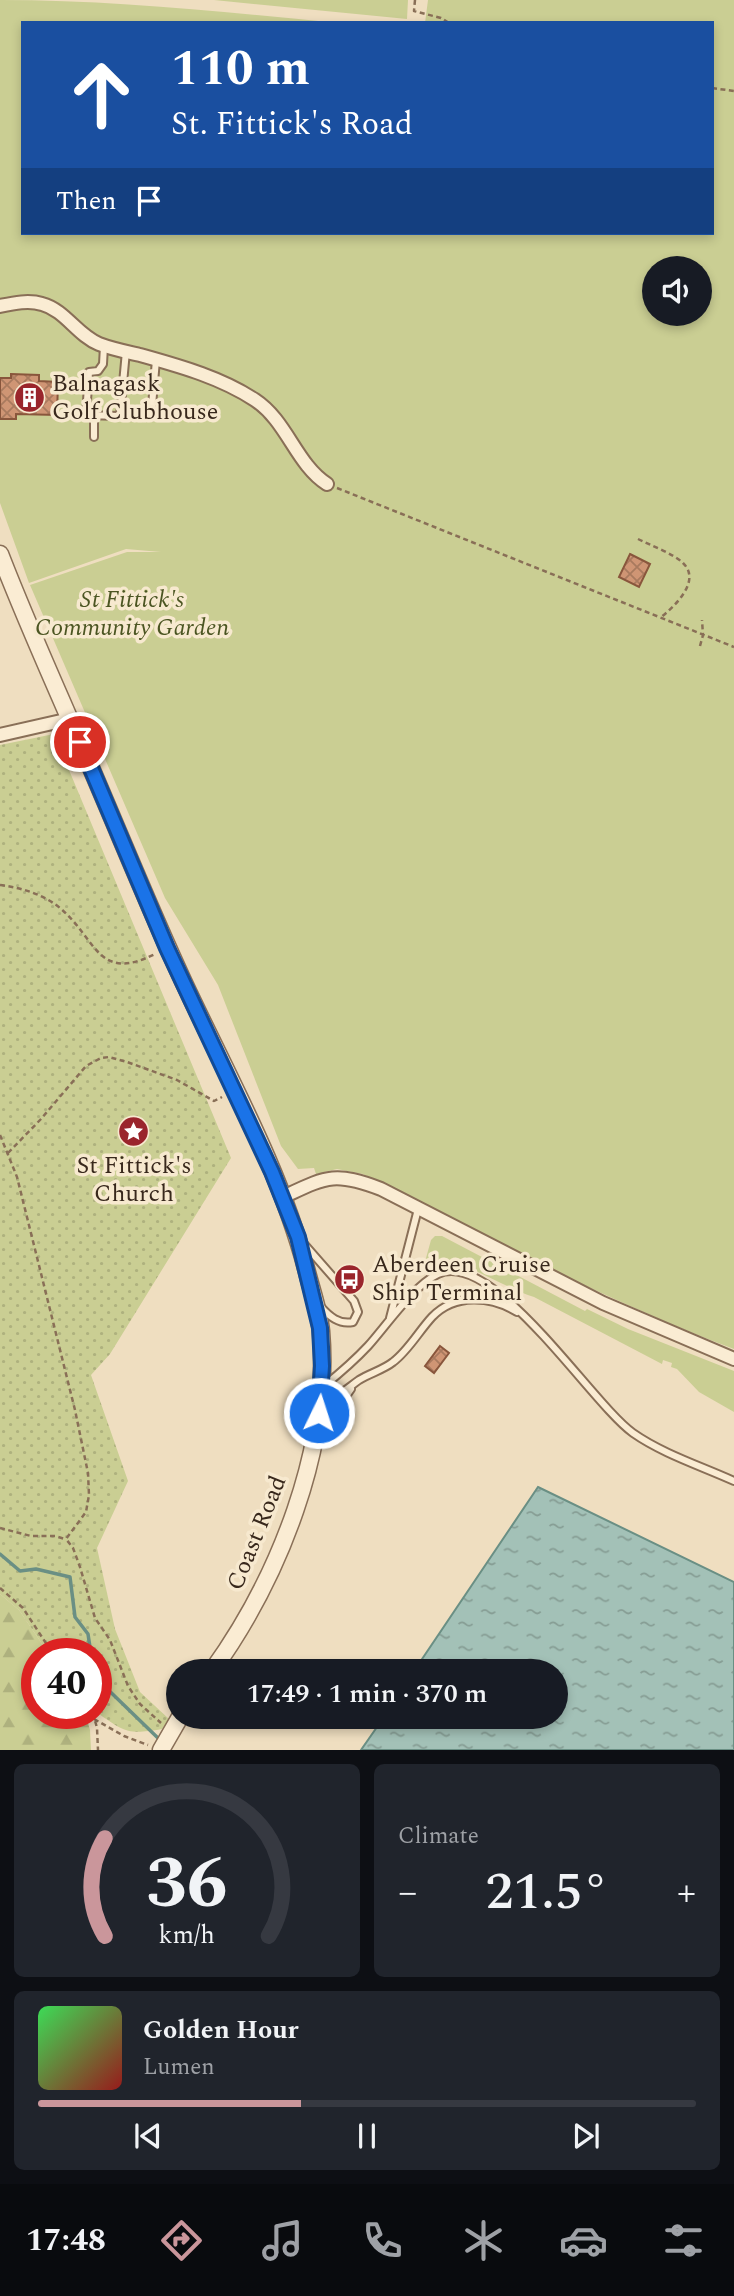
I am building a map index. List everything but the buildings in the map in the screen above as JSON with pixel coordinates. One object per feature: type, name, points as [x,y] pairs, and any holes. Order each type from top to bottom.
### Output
[{"type":"street","points":[[0,306],[29,302],[44,304],[57,310],[80,332],[104,345],[220,380],[256,400],[273,415],[311,470],[327,484]]},
{"type":"street","name":"Coast Road","points":[[0,554],[6,588],[70,719],[167,948],[283,1197],[298,1237],[315,1300],[321,1336],[321,1393],[314,1443],[303,1486],[272,1568],[240,1630],[220,1659]]},
{"type":"street","points":[[0,735],[70,719]]},
{"type":"street","points":[[283,1197],[324,1178],[356,1180],[603,1303],[734,1359]]},
{"type":"street","points":[[155,1748],[170,1729]]},
{"type":"lane","points":[[104,345],[103,364],[98,371],[89,372],[86,415],[151,417],[156,360]]},
{"type":"lane","points":[[120,416],[126,351]]},
{"type":"lane","points":[[94,415],[94,437]]},
{"type":"lane","points":[[390,1320],[418,1209]]},
{"type":"lane","points":[[298,1237],[354,1301],[358,1316],[352,1322],[341,1322],[327,1314],[315,1300]]},
{"type":"lane","points":[[525,1316],[494,1301],[474,1299],[452,1303],[433,1316],[394,1362],[335,1398],[321,1393],[424,1283],[449,1271],[465,1274],[497,1290],[525,1316],[611,1413],[633,1433],[734,1481]]},
{"type":"lane","points":[[314,1443],[354,1385]]},
{"type":"path","points":[[415,0],[414,11],[446,21]]},
{"type":"path","points":[[714,88],[734,91]]},
{"type":"path","points":[[327,484],[734,647]]},
{"type":"path","points":[[638,539],[684,563],[689,575],[688,585],[681,598],[660,618]]},
{"type":"path","points":[[700,646],[703,635],[702,620]]},
{"type":"path","points":[[0,885],[27,890],[55,904],[73,920],[104,958],[112,963],[134,963],[167,948]]},
{"type":"path","points":[[8,1154],[86,1066],[101,1058],[109,1057],[127,1062],[177,1080],[214,1101],[235,1092]]},
{"type":"path","points":[[0,1135],[17,1177],[75,1409],[88,1473],[89,1495],[86,1512],[66,1539]]},
{"type":"path","points":[[0,1528],[30,1536],[66,1539],[73,1548],[96,1618],[110,1640],[128,1686],[140,1704],[163,1725],[161,1731]]},
{"type":"path","points":[[0,1588],[23,1608],[44,1638]]},
{"type":"path","points":[[97,1729],[98,1750]]},
{"type":"path","points":[[112,1729],[155,1748]]},
{"type":"green space","name":"St Fittick's Community Garden","points":[[0,0],[127,4],[317,21],[21,21],[21,235],[714,235],[714,21],[425,21],[428,0],[734,0],[734,1349],[593,1289],[363,1174],[337,1169],[316,1174],[314,1168],[298,1169],[281,1146],[218,985],[165,898],[30,585],[127,552],[161,552],[126,549],[29,583],[0,503]]},
{"type":"green space","points":[[214,0],[408,0],[407,19]]},
{"type":"green space","points":[[54,734],[231,1158],[110,1354],[91,1375],[128,1481],[97,1548],[115,1629],[140,1692],[166,1716],[166,1723],[162,1729],[133,1732],[112,1723],[112,1638],[38,1638],[19,1610],[0,1594],[0,745]]},
{"type":"green space","points":[[435,1236],[442,1236],[585,1311],[587,1309],[628,1329],[734,1371],[734,1412],[699,1392],[677,1369],[671,1367],[672,1363],[663,1360],[662,1364],[534,1297],[454,1263],[441,1262],[423,1269],[431,1240]]},
{"type":"green space","points":[[0,1594],[19,1610],[38,1638],[21,1638],[21,1729],[90,1729],[91,1750],[0,1750]]},
{"type":"water","points":[[538,1487],[734,1582],[734,1750],[361,1750],[376,1729],[568,1729],[568,1659],[422,1659]]},
{"type":"waterway","points":[[0,1554],[20,1571],[36,1569],[70,1577],[75,1617],[89,1638]]},
{"type":"waterway","points":[[112,1694],[160,1740]]},
{"type":"place","name":"Balnagask Golf Clubhouse","points":[[29,398]]},
{"type":"place","name":"St Fittick's Church","points":[[134,1132]]},
{"type":"place","name":"Aberdeen Cruise Ship Terminal","points":[[349,1279]]},
{"type":"route","points":[[80,742],[167,948],[272,1172],[298,1237],[319,1318],[322,1366],[319,1413]]}]
